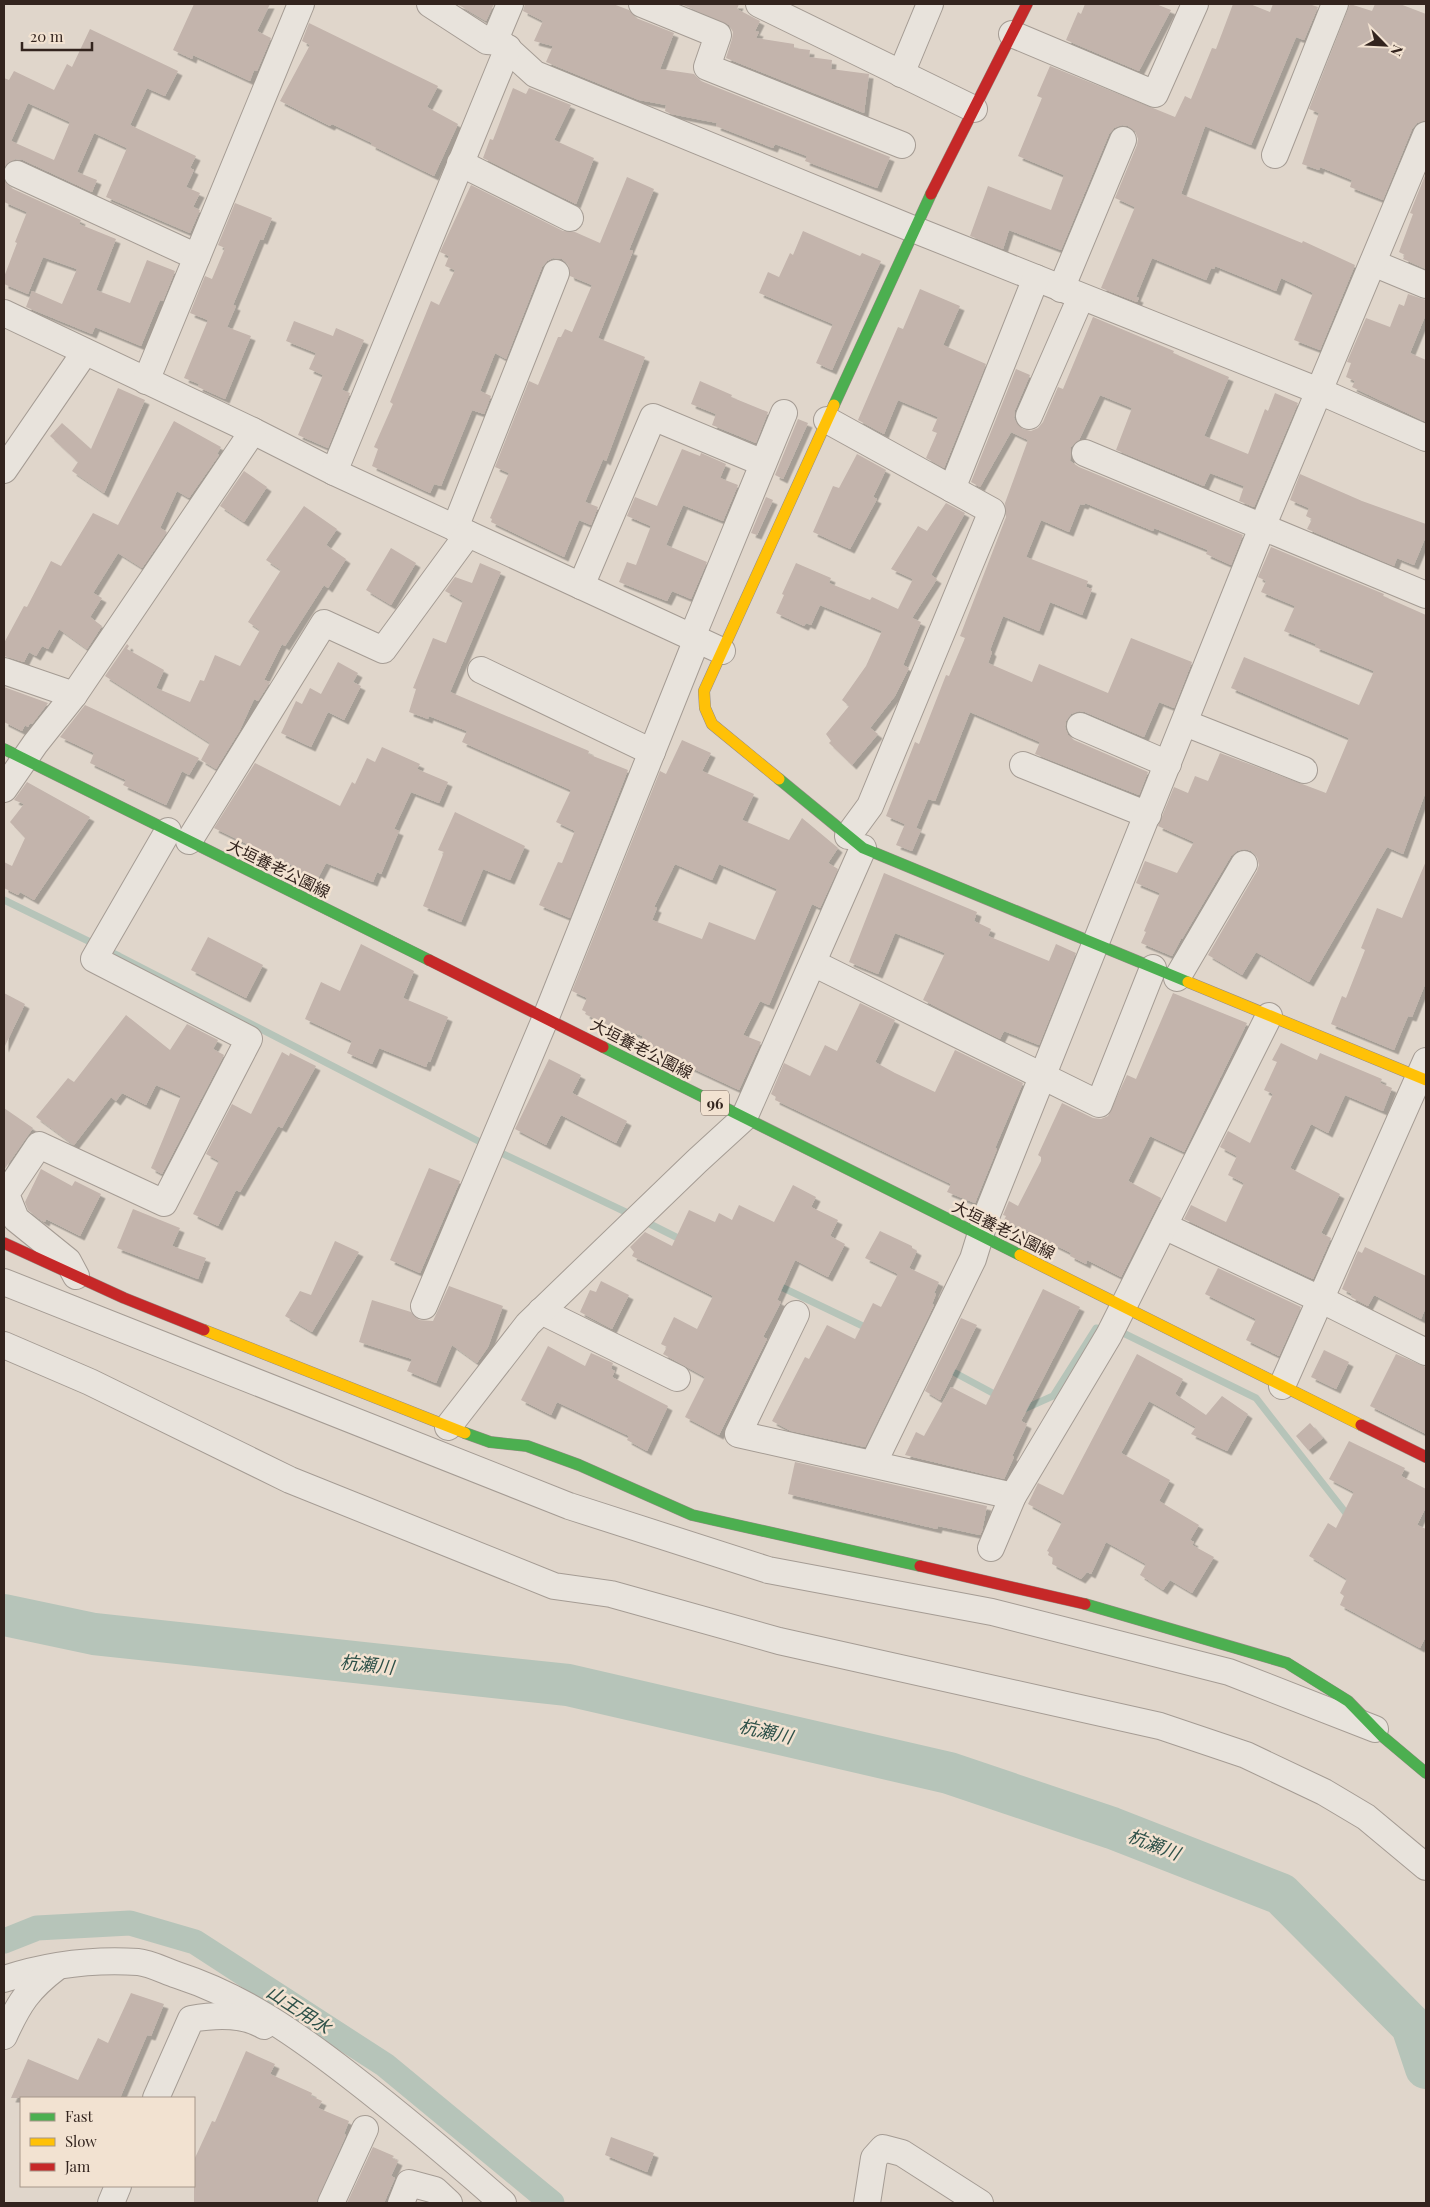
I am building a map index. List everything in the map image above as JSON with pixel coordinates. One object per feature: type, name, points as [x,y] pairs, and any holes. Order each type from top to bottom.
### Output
[{"type":"street","points":[[146,381],[301,4]]},
{"type":"street","points":[[430,4],[487,41],[504,45]]},
{"type":"street","points":[[510,4],[497,34],[504,45],[535,74],[913,229],[1319,391],[1426,438]]},
{"type":"street","points":[[642,4],[718,35],[707,67],[902,145]]},
{"type":"street","points":[[759,4],[974,109]]},
{"type":"street","points":[[901,74],[930,4]]},
{"type":"street","points":[[1027,4],[913,229],[704,691],[703,701],[712,724],[855,842],[1269,1016],[1424,1073],[1282,1386]]},
{"type":"street","points":[[1012,34],[1155,94],[1195,4]]},
{"type":"street","points":[[1275,155],[1335,4]]},
{"type":"street","points":[[334,472],[460,164],[504,45]]},
{"type":"street","points":[[873,1464],[973,1259],[980,1236],[1042,1076],[1263,525],[1426,134]]},
{"type":"street","points":[[1029,416],[1123,140]]},
{"type":"street","points":[[460,164],[570,218]]},
{"type":"street","points":[[17,174],[197,257]]},
{"type":"street","points":[[1373,262],[1426,285]]},
{"type":"street","points":[[76,1276],[68,1261],[16,1219],[6,1194],[39,1145],[164,1204],[249,1039],[94,959],[324,623],[383,650],[461,531],[556,273]]},
{"type":"street","points":[[952,489],[1036,278]]},
{"type":"street","points":[[4,313],[253,431],[334,472],[722,651]]},
{"type":"street","points":[[4,470],[85,352]]},
{"type":"street","points":[[424,1306],[546,1017],[784,413]]},
{"type":"street","points":[[581,586],[653,417],[763,463]]},
{"type":"street","points":[[448,1427],[528,1324],[696,1161],[744,1118],[813,963],[855,842],[992,511],[827,420]]},
{"type":"street","points":[[4,789],[14,754],[74,696],[253,431]]},
{"type":"street","points":[[1085,453],[1263,525],[1426,595]]},
{"type":"street","points":[[480,670],[652,752]]},
{"type":"street","points":[[4,671],[74,696]]},
{"type":"street","points":[[1185,722],[1304,770]]},
{"type":"street","points":[[1080,726],[1168,764]]},
{"type":"street","name":"大垣養老公園線","points":[[14,754],[546,1017],[744,1118],[1426,1457]]},
{"type":"street","points":[[1023,765],[1148,815]]},
{"type":"street","points":[[1177,978],[1244,864]]},
{"type":"street","points":[[813,963],[1100,1104],[1153,968]]},
{"type":"street","points":[[991,1548],[1013,1496],[1110,1335],[1269,1016]]},
{"type":"street","points":[[1164,1226],[1322,1300],[1426,1352]]},
{"type":"street","points":[[4,1243],[34,1259],[124,1298],[448,1427],[490,1442],[527,1446],[579,1465],[692,1515],[1070,1600],[1287,1663],[1348,1701],[1375,1729],[1426,1773]]},
{"type":"street","points":[[4,1282],[569,1506],[768,1570],[992,1612],[1230,1672],[1375,1729]]},
{"type":"street","points":[[541,1311],[677,1378]]},
{"type":"street","points":[[796,1314],[738,1434],[1013,1496]]},
{"type":"street","points":[[4,1345],[90,1382],[290,1480],[554,1586],[611,1594],[778,1641],[1160,1726],[1246,1755],[1324,1792],[1366,1817],[1426,1868]]},
{"type":"street","points":[[4,1979],[38,1968],[61,1964],[139,1962],[192,1980],[245,2003],[298,2036],[400,2115],[503,2203]]},
{"type":"street","points":[[4,2036],[18,2006],[36,1984],[61,1964]]},
{"type":"street","points":[[156,2097],[191,2019],[216,2014],[257,2021],[289,2040],[298,2036]]},
{"type":"street","points":[[331,2203],[365,2129]]},
{"type":"street","points":[[867,2203],[874,2158],[883,2148],[902,2153],[980,2203]]},
{"type":"street","points":[[401,2203],[409,2183],[435,2190],[449,2203]]},
{"type":"street","points":[[111,2203],[118,2187]]},
{"type":"building","points":[[194,4],[270,4],[257,31],[271,38],[257,71],[254,70],[250,81],[193,55],[192,59],[173,50]]},
{"type":"building","points":[[457,4],[494,4],[486,21]]},
{"type":"building","points":[[525,4],[613,4],[629,10],[636,18],[674,33],[660,69],[694,74],[701,81],[890,157],[877,188],[805,161],[807,156],[775,144],[773,148],[716,126],[717,123],[671,114],[665,111],[666,105],[639,100],[546,62],[553,46],[534,41],[543,21],[523,11]]},
{"type":"building","points":[[681,4],[739,4],[737,9],[760,21],[755,31],[759,32],[756,38],[794,44],[794,48],[810,50],[809,57],[832,60],[831,69],[869,74],[864,113],[726,58],[733,32],[729,25]]},
{"type":"building","points":[[1085,4],[1156,4],[1171,10],[1139,71],[1066,40],[1078,12],[1081,14]]},
{"type":"building","points":[[1233,4],[1250,4],[1270,12],[1273,4],[1309,4],[1318,7],[1304,40],[1296,37],[1251,145],[1205,126],[1181,194],[1302,243],[1303,241],[1355,265],[1320,350],[1294,340],[1313,293],[1281,278],[1276,291],[1215,266],[1214,269],[1211,268],[1206,280],[1152,258],[1136,297],[1139,298],[1137,302],[1101,288],[1135,207],[1115,198],[1137,145],[1138,139],[1135,131],[1128,126],[1122,125],[1114,128],[1109,134],[1061,250],[1009,230],[1003,249],[970,236],[988,186],[1051,210],[1064,175],[1018,156],[1042,98],[1037,96],[1050,66],[1175,117],[1185,96],[1191,99],[1212,48],[1216,49]]},
{"type":"building","points":[[1350,4],[1372,11],[1375,4],[1400,4],[1426,14],[1426,120],[1417,123],[1412,129],[1383,200],[1350,187],[1352,180],[1320,167],[1319,170],[1302,164],[1319,113],[1309,109]]},
{"type":"building","points":[[309,23],[438,86],[427,107],[458,124],[434,176],[371,145],[372,143],[332,124],[330,126],[280,101],[310,45],[302,41]]},
{"type":"building","points":[[90,29],[178,71],[165,96],[147,88],[130,125],[196,156],[190,168],[194,170],[186,187],[200,193],[193,207],[200,210],[190,233],[106,197],[127,148],[94,133],[77,172],[97,180],[92,192],[23,160],[15,159],[4,167],[4,78],[9,80],[14,71],[54,90],[67,64],[72,67]],"holes":[[[28,103],[70,122],[54,160],[11,141]]]},
{"type":"building","points":[[513,88],[526,94],[529,88],[571,105],[554,140],[594,158],[576,204],[483,158],[490,139],[493,140]]},
{"type":"building","points":[[1426,173],[1426,269],[1403,259],[1405,255],[1399,252],[1413,214],[1410,213]]},
{"type":"building","points":[[627,177],[654,189],[629,250],[633,251],[598,338],[645,357],[606,461],[603,459],[585,502],[598,507],[591,525],[579,520],[564,557],[491,522],[492,519],[490,518],[509,473],[495,467],[529,381],[538,385],[558,337],[561,337],[565,329],[572,332],[592,285],[570,276],[568,264],[562,259],[553,258],[542,267],[506,359],[495,353],[480,391],[491,396],[484,414],[472,410],[441,486],[434,484],[430,493],[372,466],[378,449],[374,447],[393,404],[390,402],[431,301],[439,305],[455,270],[445,266],[449,256],[440,252],[471,185],[563,231],[575,232],[600,243]]},
{"type":"building","points":[[4,180],[11,188],[81,220],[79,224],[116,239],[96,290],[130,303],[147,260],[175,271],[163,301],[160,300],[141,346],[95,327],[92,334],[26,307],[32,291],[62,304],[77,269],[43,257],[28,294],[4,284],[4,277],[17,243],[15,242],[27,212],[4,202]]},
{"type":"building","points":[[235,203],[272,218],[263,240],[260,239],[233,305],[236,306],[227,327],[251,336],[225,399],[198,387],[199,384],[184,378],[208,320],[190,313],[205,276],[212,279],[225,248],[218,245]]},
{"type":"building","points":[[803,231],[860,256],[862,253],[881,261],[832,370],[816,363],[833,324],[759,293],[768,272],[779,277],[790,253],[793,255]]},
{"type":"building","points":[[920,289],[960,306],[943,345],[986,364],[944,468],[926,458],[937,433],[932,431],[938,417],[898,400],[884,434],[858,420],[898,327],[903,329]]},
{"type":"building","points":[[1408,294],[1426,300],[1426,314],[1410,353],[1426,360],[1426,422],[1352,387],[1355,381],[1346,377],[1351,363],[1347,362],[1366,318],[1390,327],[1399,304],[1404,306]]},
{"type":"building","points":[[1093,317],[1174,351],[1173,353],[1229,377],[1204,436],[1248,454],[1265,409],[1268,411],[1275,393],[1298,403],[1254,507],[1239,501],[1244,486],[1210,473],[1204,486],[1116,450],[1132,408],[1100,395],[1079,440],[1071,447],[1070,461],[1079,467],[1243,535],[1231,565],[1206,554],[1208,550],[1154,528],[1153,531],[1085,503],[1084,505],[1080,504],[1069,532],[1041,520],[1026,557],[1088,581],[1086,587],[1092,589],[1082,615],[1050,602],[1039,631],[1003,616],[990,650],[992,652],[988,663],[1032,682],[1039,664],[1108,693],[1131,638],[1192,662],[1174,708],[1159,702],[1144,737],[1085,712],[1079,711],[1071,714],[1066,721],[1065,727],[1068,735],[1074,740],[1148,772],[1139,795],[1035,754],[1040,742],[970,712],[935,801],[928,799],[916,828],[921,830],[912,851],[896,845],[905,824],[886,816],[915,742],[919,744],[946,675],[949,676],[965,638],[960,636],[1006,517],[1005,503],[1028,440],[1011,432],[980,487],[971,482],[1016,369],[1030,375],[1015,410],[1014,418],[1023,429],[1031,431],[1038,428],[1043,422],[1058,387],[1063,389]]},
{"type":"building","points":[[294,321],[333,336],[336,328],[364,340],[342,390],[350,393],[328,448],[298,435],[323,375],[309,369],[316,353],[286,341]]},
{"type":"building","points":[[700,381],[732,395],[731,397],[768,412],[756,443],[712,425],[716,414],[691,404]]},
{"type":"building","points":[[118,388],[145,400],[104,493],[72,471],[78,462],[50,436],[62,423],[91,449]]},
{"type":"building","points":[[798,419],[808,423],[783,479],[775,475]]},
{"type":"building","points":[[174,421],[221,447],[217,454],[219,455],[189,498],[177,491],[160,528],[167,532],[142,568],[118,553],[93,593],[102,598],[90,617],[102,626],[87,649],[59,629],[48,649],[42,646],[36,656],[29,652],[24,662],[4,656],[4,643],[24,606],[27,607],[51,561],[61,566],[93,513],[118,525]]},
{"type":"building","points":[[682,449],[700,456],[701,453],[726,464],[720,478],[738,485],[723,521],[683,505],[666,545],[707,562],[691,599],[672,591],[667,601],[619,582],[627,562],[636,565],[651,526],[627,516],[635,497],[657,506]]},
{"type":"building","points":[[857,454],[886,470],[873,497],[877,499],[850,549],[813,532],[833,486],[839,488]]},
{"type":"building","points":[[244,471],[267,487],[244,522],[220,506]]},
{"type":"building","points":[[1300,474],[1362,501],[1426,524],[1426,536],[1414,565],[1397,558],[1394,566],[1307,529],[1312,519],[1306,516],[1309,508],[1290,500]]},
{"type":"building","points":[[766,497],[773,500],[757,535],[751,533]]},
{"type":"building","points":[[946,503],[965,513],[931,575],[937,579],[912,618],[921,622],[903,665],[909,668],[895,696],[870,728],[878,734],[852,765],[829,743],[831,741],[826,734],[849,706],[842,700],[866,666],[882,631],[820,605],[811,625],[806,623],[804,626],[776,613],[784,595],[782,594],[796,563],[831,578],[829,583],[870,600],[872,597],[898,609],[913,579],[891,569],[918,526],[927,531]]},
{"type":"building","points":[[304,506],[337,529],[326,545],[346,559],[328,588],[324,585],[285,646],[282,644],[264,680],[270,682],[258,701],[254,699],[240,730],[216,769],[201,760],[210,743],[105,676],[127,644],[129,646],[127,649],[164,670],[156,688],[190,702],[200,680],[204,681],[215,655],[240,666],[260,630],[248,622],[281,570],[266,560]]},
{"type":"building","points":[[1271,547],[1384,594],[1383,596],[1426,615],[1426,791],[1403,854],[1387,847],[1309,982],[1256,952],[1242,975],[1208,955],[1257,871],[1259,865],[1257,857],[1251,851],[1245,849],[1237,851],[1231,856],[1172,956],[1141,943],[1160,893],[1136,883],[1145,861],[1177,873],[1194,842],[1158,826],[1174,787],[1188,793],[1195,776],[1208,781],[1220,753],[1326,793],[1349,738],[1231,688],[1244,657],[1359,705],[1374,671],[1315,647],[1316,644],[1284,631],[1295,606],[1261,592],[1266,581],[1258,577]]},
{"type":"building","points":[[391,548],[416,563],[391,605],[366,590]]},
{"type":"building","points":[[480,563],[501,572],[450,692],[589,751],[588,754],[628,770],[570,918],[539,905],[558,862],[562,863],[575,831],[556,822],[571,790],[462,742],[467,731],[429,716],[428,719],[409,712],[416,689],[413,688],[433,638],[446,643],[463,601],[445,591],[455,577],[472,583]]},
{"type":"building","points":[[338,662],[358,673],[353,682],[361,686],[344,720],[328,712],[311,747],[281,733],[296,701],[302,704],[310,688],[321,694]]},
{"type":"building","points":[[4,687],[48,703],[32,724],[30,723],[28,727],[25,725],[22,731],[4,722]]},
{"type":"building","points":[[85,705],[199,758],[189,775],[182,771],[166,805],[123,785],[126,780],[90,763],[94,753],[60,737]]},
{"type":"building","points":[[682,740],[711,753],[702,771],[754,794],[742,820],[789,840],[802,818],[838,848],[828,863],[838,869],[820,908],[812,904],[769,1005],[760,1001],[743,1035],[761,1042],[739,1090],[640,1044],[643,1036],[609,1025],[585,1014],[586,1012],[582,1010],[587,998],[572,991],[660,771],[666,774]],"holes":[[[675,864],[712,880],[719,864],[777,889],[755,940],[709,922],[702,939],[652,920],[657,908],[654,907]]]},
{"type":"building","points":[[382,747],[420,764],[417,769],[448,782],[439,803],[411,792],[394,829],[399,831],[381,874],[377,872],[373,882],[326,863],[317,880],[293,866],[214,828],[255,763],[340,806],[352,782],[355,784],[367,758],[375,762]]},
{"type":"building","points":[[27,782],[90,817],[34,900],[20,892],[18,895],[4,888],[4,862],[12,866],[25,838],[10,822],[24,804],[14,800]]},
{"type":"building","points":[[455,812],[525,846],[510,880],[483,869],[461,922],[423,906],[444,852],[438,850]]},
{"type":"building","points":[[1426,861],[1426,982],[1412,1017],[1408,1016],[1394,1050],[1331,1024],[1342,996],[1346,998],[1365,950],[1361,948],[1377,908],[1402,918]]},
{"type":"building","points":[[884,873],[977,912],[974,921],[991,929],[988,936],[1049,961],[1056,944],[1076,953],[1039,1045],[1004,1031],[1000,1039],[923,1000],[945,953],[895,933],[878,974],[849,962]]},
{"type":"building","points":[[208,937],[263,965],[246,998],[191,970]]},
{"type":"building","points":[[361,944],[414,971],[403,998],[448,1017],[430,1062],[428,1061],[426,1067],[379,1048],[372,1064],[347,1053],[352,1041],[305,1019],[321,982],[340,991]]},
{"type":"building","points":[[4,993],[25,1004],[4,1048]]},
{"type":"building","points":[[1173,993],[1247,1023],[1184,1152],[1150,1136],[1128,1181],[1161,1198],[1121,1277],[1087,1260],[1086,1264],[1070,1256],[1071,1253],[1004,1220],[1006,1216],[1003,1215],[1009,1201],[1018,1206],[1041,1161],[1041,1157],[1038,1155],[1062,1103],[1093,1118],[1101,1119],[1108,1116],[1127,1075],[1136,1079]]},
{"type":"building","points":[[860,1003],[895,1020],[875,1062],[895,1073],[935,1092],[955,1050],[1023,1083],[995,1148],[997,1149],[975,1203],[947,1192],[951,1184],[775,1100],[776,1097],[771,1094],[784,1063],[810,1076],[825,1045],[837,1051]]},
{"type":"building","points":[[126,1015],[170,1050],[187,1024],[218,1040],[213,1049],[224,1055],[162,1174],[151,1168],[181,1096],[156,1085],[146,1105],[122,1093],[116,1101],[111,1097],[74,1145],[36,1117],[68,1078],[74,1082]]},
{"type":"building","points":[[1281,1043],[1317,1060],[1320,1053],[1382,1079],[1380,1083],[1392,1088],[1383,1111],[1345,1095],[1328,1133],[1311,1124],[1290,1168],[1340,1194],[1321,1233],[1331,1238],[1313,1279],[1184,1219],[1191,1205],[1226,1222],[1244,1183],[1228,1175],[1237,1156],[1220,1147],[1228,1131],[1250,1143],[1273,1094],[1264,1090],[1277,1062],[1272,1060]]},
{"type":"building","points":[[282,1052],[289,1056],[290,1053],[316,1066],[282,1128],[278,1126],[240,1192],[236,1190],[218,1226],[193,1214],[219,1161],[206,1154],[232,1104],[251,1114]]},
{"type":"building","points":[[549,1059],[581,1075],[572,1093],[627,1121],[616,1143],[561,1115],[546,1145],[515,1129]]},
{"type":"building","points":[[4,1108],[33,1128],[4,1170]]},
{"type":"building","points":[[429,1168],[460,1181],[420,1273],[390,1260]]},
{"type":"building","points":[[41,1169],[72,1186],[75,1181],[101,1194],[80,1236],[46,1219],[45,1222],[41,1220],[28,1210],[25,1202]]},
{"type":"building","points":[[793,1185],[816,1197],[811,1207],[838,1220],[830,1236],[845,1244],[828,1277],[795,1260],[777,1300],[781,1302],[763,1337],[767,1339],[719,1435],[685,1417],[705,1377],[663,1354],[667,1347],[661,1344],[674,1317],[697,1329],[713,1296],[632,1256],[634,1252],[630,1247],[645,1232],[672,1246],[689,1210],[715,1222],[719,1213],[732,1220],[739,1205],[774,1222]]},
{"type":"building","points":[[133,1209],[180,1228],[172,1246],[206,1258],[198,1279],[117,1248]]},
{"type":"building","points":[[880,1231],[912,1246],[917,1251],[909,1268],[939,1282],[934,1293],[936,1294],[932,1304],[934,1305],[865,1447],[791,1431],[772,1421],[805,1357],[809,1359],[827,1325],[855,1339],[873,1303],[881,1307],[898,1274],[865,1258]]},
{"type":"building","points":[[335,1241],[359,1252],[312,1332],[285,1316],[300,1291],[311,1295]]},
{"type":"building","points":[[1365,1247],[1426,1276],[1426,1307],[1421,1319],[1374,1295],[1368,1306],[1351,1297],[1352,1294],[1342,1289],[1358,1251],[1362,1253]]},
{"type":"building","points":[[1218,1268],[1301,1307],[1279,1356],[1246,1340],[1256,1319],[1205,1294]]},
{"type":"building","points":[[601,1281],[629,1295],[612,1329],[580,1312],[590,1290],[596,1292]]},
{"type":"building","points":[[449,1286],[503,1306],[488,1347],[477,1363],[452,1345],[436,1383],[407,1371],[412,1359],[359,1342],[372,1300],[411,1312],[419,1320],[433,1321]]},
{"type":"building","points":[[1043,1289],[1080,1307],[1021,1421],[1027,1424],[1004,1479],[905,1455],[916,1432],[924,1436],[951,1387],[986,1405]]},
{"type":"building","points":[[961,1318],[977,1325],[940,1400],[925,1391]]},
{"type":"building","points":[[548,1346],[585,1366],[591,1353],[613,1363],[611,1369],[615,1371],[612,1377],[668,1406],[647,1451],[627,1440],[629,1436],[557,1402],[551,1415],[521,1400]]},
{"type":"building","points":[[1324,1350],[1349,1362],[1336,1389],[1311,1377]]},
{"type":"building","points":[[1137,1354],[1183,1379],[1175,1394],[1206,1415],[1222,1396],[1248,1414],[1227,1451],[1191,1434],[1196,1427],[1149,1401],[1121,1453],[1170,1480],[1159,1501],[1199,1525],[1190,1540],[1194,1542],[1192,1545],[1214,1557],[1192,1593],[1170,1580],[1163,1590],[1140,1575],[1146,1564],[1106,1542],[1091,1574],[1087,1572],[1081,1579],[1052,1564],[1053,1558],[1048,1555],[1049,1552],[1047,1551],[1062,1522],[1028,1504],[1038,1483],[1063,1495]]},
{"type":"building","points":[[1396,1354],[1426,1367],[1426,1434],[1370,1406]]},
{"type":"building","points":[[1310,1423],[1323,1438],[1308,1450],[1296,1436]]},
{"type":"building","points":[[1349,1441],[1405,1468],[1401,1476],[1426,1489],[1426,1507],[1417,1525],[1426,1529],[1426,1636],[1420,1648],[1340,1605],[1344,1596],[1340,1593],[1347,1579],[1309,1556],[1328,1523],[1336,1528],[1354,1492],[1329,1479]]},
{"type":"building","points":[[795,1462],[987,1506],[982,1531],[980,1535],[938,1526],[937,1529],[788,1494]]},
{"type":"building","points":[[131,1993],[164,2004],[151,2036],[147,2035],[120,2097],[11,2098],[28,2059],[78,2080],[98,2038],[108,2043]]},
{"type":"building","points":[[246,2051],[275,2064],[270,2074],[312,2093],[311,2096],[322,2101],[318,2108],[349,2121],[344,2134],[346,2135],[316,2203],[194,2203],[195,2158],[212,2121],[215,2122]]},
{"type":"building","points":[[611,2137],[654,2153],[647,2172],[605,2155]]},
{"type":"building","points":[[373,2147],[394,2156],[392,2158],[398,2161],[391,2176],[395,2178],[384,2203],[347,2203]]},
{"type":"waterway","points":[[4,900],[119,956],[486,1145]]},
{"type":"waterway","points":[[495,1150],[632,1215]]},
{"type":"waterway","points":[[642,1220],[684,1241]]},
{"type":"waterway","points":[[775,1284],[869,1329]]},
{"type":"waterway","points":[[1021,1407],[1024,1409],[1053,1396],[1096,1328],[1106,1329]]},
{"type":"waterway","points":[[1117,1330],[1256,1398],[1349,1517]]},
{"type":"waterway","points":[[946,1368],[1000,1397]]},
{"type":"waterway","name":"杭瀬川","points":[[4,1615],[94,1634],[568,1685],[949,1773],[1112,1828],[1281,1894],[1412,2026],[1426,2068]]},
{"type":"waterway","name":"山王用水","points":[[4,1941],[37,1928],[130,1923],[195,1942],[385,2065],[552,2203]]},
{"type":"traffic: fast","points":[[834,405],[931,194]]},
{"type":"traffic: fast","points":[[4,749],[429,960]]},
{"type":"traffic: fast","points":[[779,779],[863,848],[1188,982]]},
{"type":"traffic: fast","points":[[603,1047],[1020,1255]]},
{"type":"traffic: fast","points":[[465,1433],[490,1442],[527,1446],[579,1465],[692,1515],[920,1566]]},
{"type":"traffic: fast","points":[[1085,1604],[1287,1663],[1348,1701],[1382,1736],[1426,1773]]},
{"type":"traffic: slow","points":[[779,779],[712,724],[705,708],[704,691],[834,405]]},
{"type":"traffic: slow","points":[[1188,982],[1426,1080]]},
{"type":"traffic: slow","points":[[1020,1255],[1361,1425]]},
{"type":"traffic: slow","points":[[204,1330],[465,1433]]},
{"type":"traffic: jam","points":[[931,194],[1027,4]]},
{"type":"traffic: jam","points":[[429,960],[603,1047]]},
{"type":"traffic: jam","points":[[4,1243],[124,1298],[204,1330]]},
{"type":"traffic: jam","points":[[1361,1425],[1426,1457]]},
{"type":"traffic: jam","points":[[920,1566],[1085,1604]]}]
